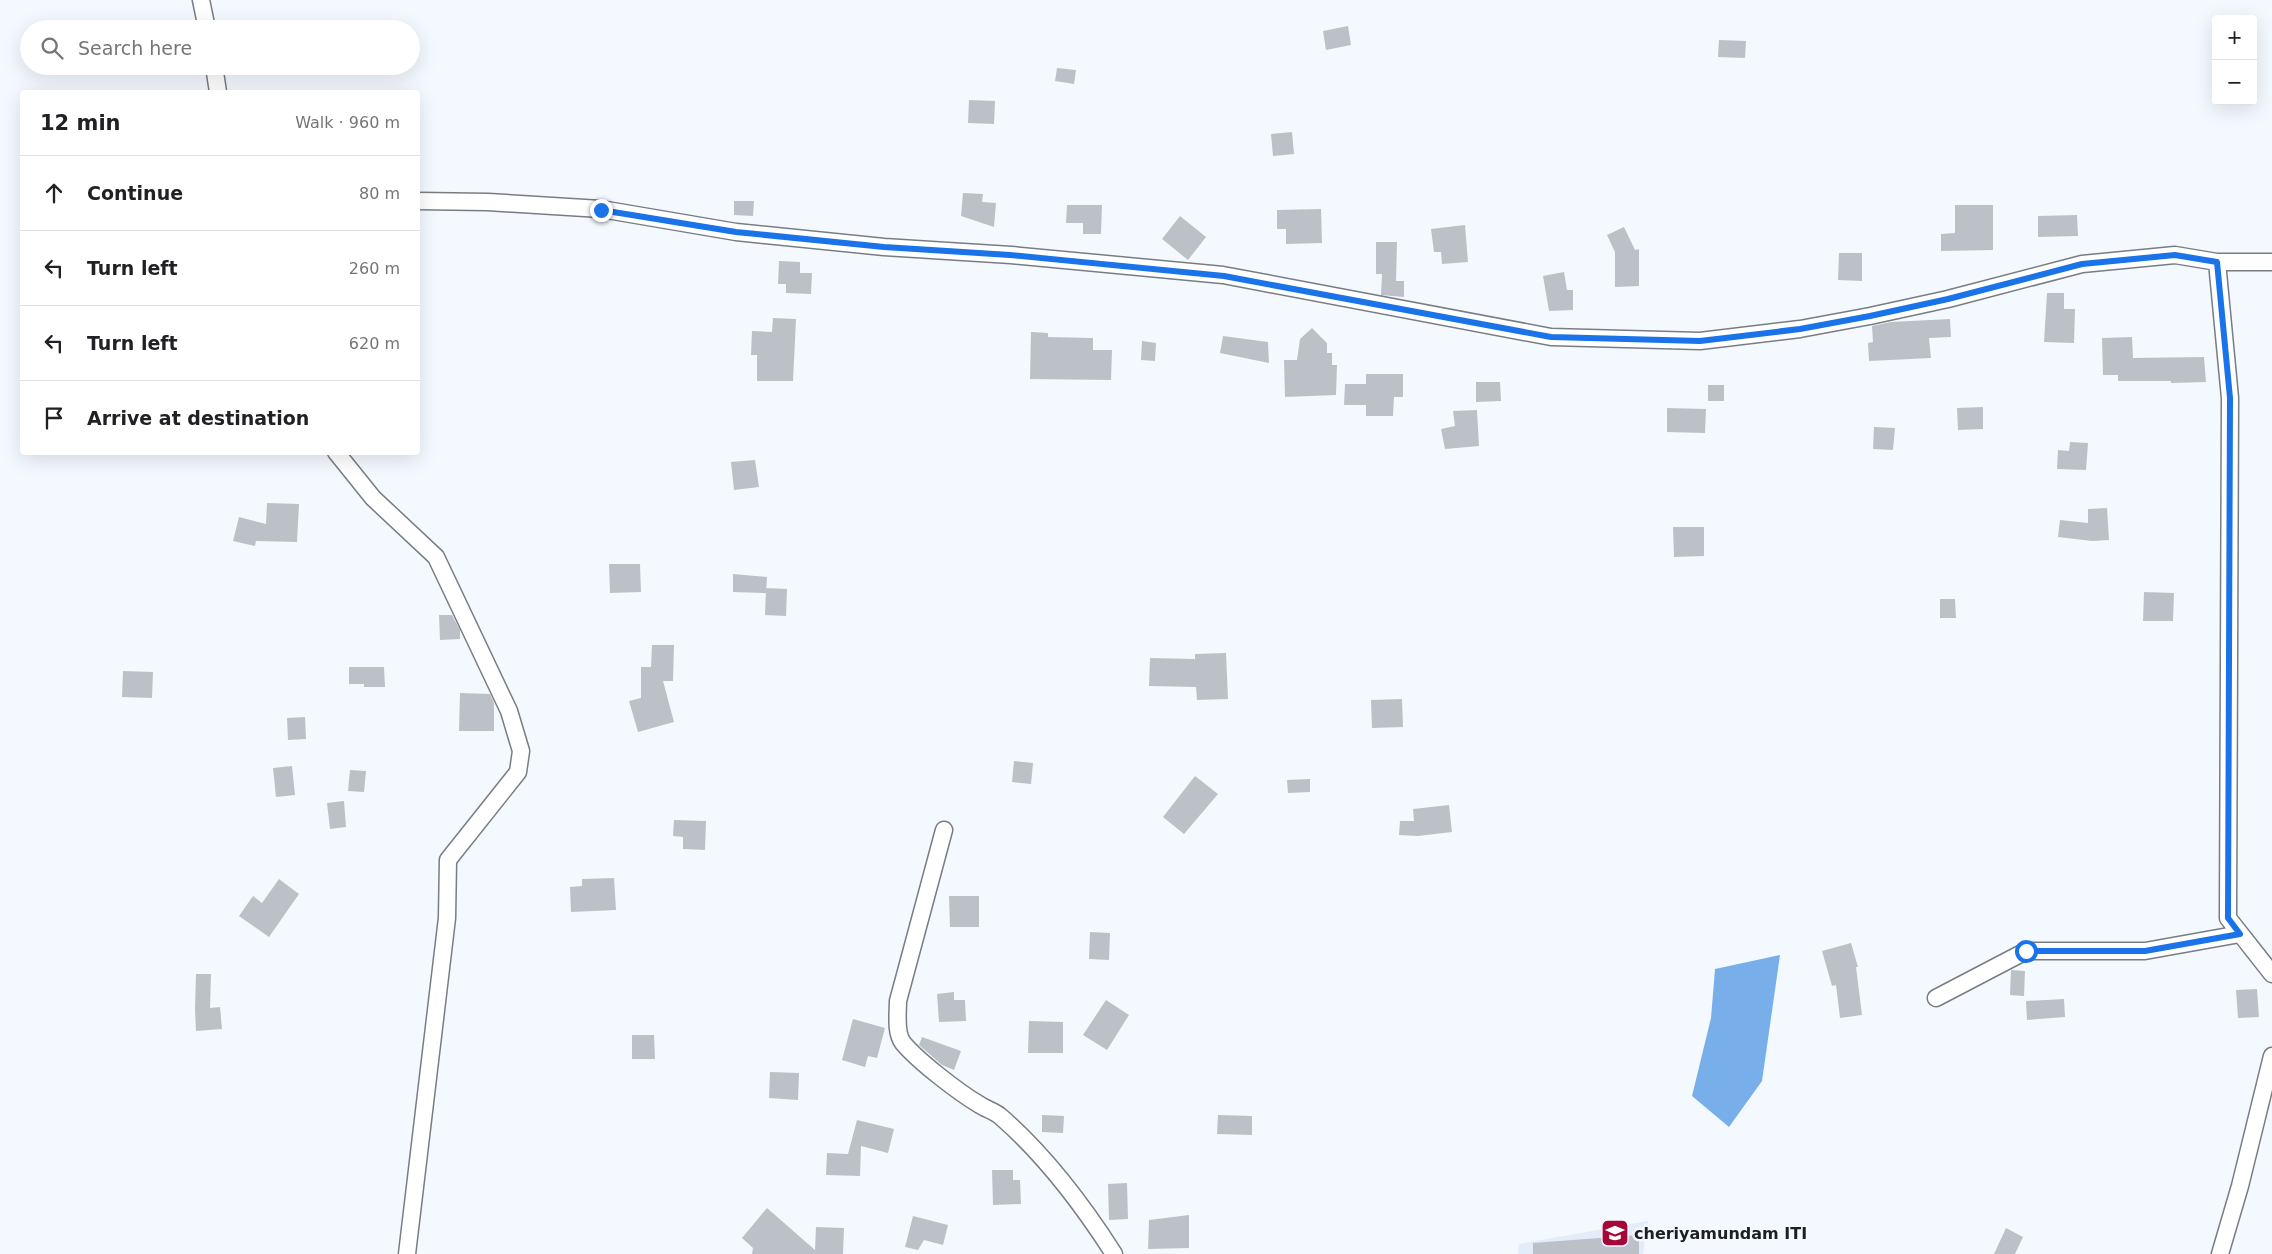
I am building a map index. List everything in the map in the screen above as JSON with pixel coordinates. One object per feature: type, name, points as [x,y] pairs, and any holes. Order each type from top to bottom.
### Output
[{"type":"street","points":[[201,0],[205,20]]},
{"type":"street","points":[[215,75],[218,90]]},
{"type":"street","points":[[420,201],[488,202],[601,210],[736,232],[884,247],[1010,255],[1224,276],[1551,337],[1709,340],[1800,329],[1870,316],[1948,299],[2082,264],[2175,255],[2217,262],[2272,262]]},
{"type":"street","points":[[2217,262],[2230,398],[2228,918],[2272,974]]},
{"type":"street","points":[[338,455],[373,498],[436,557],[509,711],[521,751],[518,772],[448,860],[447,918],[407,1254]]},
{"type":"street","points":[[944,830],[898,1002],[898,1025],[901,1041],[936,1073],[980,1105],[998,1115],[1020,1136],[1070,1191],[1114,1254]]},
{"type":"street","points":[[1936,998],[2026,951],[2145,951],[2240,934]]},
{"type":"street","points":[[2220,1254],[2240,1186],[2272,1056]]},
{"type":"shaded area","name":"cheriyamundam ITI","points":[[1648,1221],[1643,1254],[1518,1254],[1519,1244]]},
{"type":"water","points":[[1780,955],[1762,1081],[1729,1127],[1692,1096],[1711,1018],[1715,969]]},
{"type":"building","points":[[1348,26],[1351,45],[1326,50],[1323,31]]},
{"type":"building","points":[[1719,40],[1746,41],[1745,58],[1718,57]]},
{"type":"building","points":[[1057,68],[1076,70],[1074,84],[1055,81]]},
{"type":"building","points":[[969,100],[995,101],[994,124],[968,123]]},
{"type":"building","points":[[1292,132],[1294,154],[1273,156],[1271,134]]},
{"type":"building","points":[[963,193],[983,194],[982,202],[996,203],[994,227],[961,216]]},
{"type":"building","points":[[734,201],[754,201],[753,216],[734,215]]},
{"type":"building","points":[[1067,205],[1102,205],[1101,234],[1083,234],[1083,223],[1066,223]]},
{"type":"building","points":[[1955,205],[1993,205],[1993,250],[1941,251],[1941,234],[1955,233]]},
{"type":"building","points":[[1321,209],[1322,243],[1286,244],[1286,229],[1277,229],[1277,210]]},
{"type":"building","points":[[2077,215],[2078,236],[2038,237],[2038,216]]},
{"type":"building","points":[[1180,216],[1206,237],[1188,260],[1162,239]]},
{"type":"building","points":[[1465,225],[1468,262],[1442,264],[1441,252],[1434,252],[1431,229]]},
{"type":"building","points":[[1624,227],[1635,250],[1639,249],[1639,286],[1615,287],[1615,252],[1607,235]]},
{"type":"building","points":[[1376,242],[1397,242],[1396,281],[1404,281],[1404,297],[1381,295],[1382,274],[1376,274]]},
{"type":"building","points":[[1839,253],[1862,253],[1862,281],[1838,280]]},
{"type":"building","points":[[779,261],[800,262],[800,273],[812,273],[811,294],[786,293],[786,284],[778,284]]},
{"type":"building","points":[[1564,272],[1567,290],[1573,290],[1573,310],[1549,311],[1543,276]]},
{"type":"building","points":[[2047,293],[2064,293],[2064,309],[2075,309],[2074,343],[2044,342]]},
{"type":"building","points":[[773,318],[796,319],[793,381],[757,381],[757,355],[751,355],[752,331],[772,332]]},
{"type":"building","points":[[1950,319],[1951,337],[1929,338],[1931,358],[1869,361],[1868,343],[1873,342],[1872,326],[1891,322]]},
{"type":"building","points":[[1312,328],[1327,343],[1327,353],[1332,353],[1332,365],[1337,365],[1336,395],[1285,397],[1284,360],[1297,360],[1300,339]]},
{"type":"building","points":[[1031,332],[1048,333],[1048,337],[1093,338],[1093,350],[1112,350],[1111,380],[1030,379]]},
{"type":"building","points":[[1223,336],[1268,342],[1269,363],[1220,353]]},
{"type":"building","points":[[2132,337],[2133,358],[2204,357],[2206,382],[2118,381],[2118,375],[2103,375],[2102,338]]},
{"type":"building","points":[[1142,341],[1156,343],[1155,361],[1141,360]]},
{"type":"building","points":[[1366,374],[1403,374],[1403,397],[1394,397],[1393,416],[1366,416],[1366,405],[1344,405],[1345,384],[1366,384]]},
{"type":"building","points":[[1476,382],[1500,382],[1501,401],[1476,402]]},
{"type":"building","points":[[1708,385],[1724,385],[1724,401],[1708,401]]},
{"type":"building","points":[[1983,407],[1983,429],[1958,430],[1957,408]]},
{"type":"building","points":[[1667,408],[1706,409],[1705,433],[1667,432]]},
{"type":"building","points":[[1477,410],[1479,446],[1445,449],[1441,429],[1455,426],[1453,411]]},
{"type":"building","points":[[1874,427],[1895,428],[1893,450],[1873,449]]},
{"type":"building","points":[[2070,442],[2088,443],[2086,470],[2057,469],[2058,450],[2069,451]]},
{"type":"building","points":[[755,460],[759,487],[734,490],[731,462]]},
{"type":"building","points":[[267,503],[299,504],[297,542],[256,541],[255,546],[233,541],[239,517],[266,524]]},
{"type":"building","points":[[2107,508],[2109,540],[2092,541],[2058,537],[2060,520],[2088,523],[2088,509]]},
{"type":"building","points":[[1673,527],[1704,527],[1704,556],[1674,557]]},
{"type":"building","points":[[609,564],[640,564],[641,592],[610,593]]},
{"type":"building","points":[[733,574],[767,577],[766,593],[733,592]]},
{"type":"building","points":[[766,588],[787,589],[786,616],[765,615]]},
{"type":"building","points":[[2144,592],[2174,593],[2173,621],[2143,621]]},
{"type":"building","points":[[1940,599],[1955,599],[1956,618],[1940,618]]},
{"type":"building","points":[[439,615],[452,615],[460,630],[460,639],[440,640]]},
{"type":"building","points":[[652,645],[674,645],[673,681],[663,681],[674,722],[638,732],[629,701],[641,698],[641,667],[651,667]]},
{"type":"building","points":[[1226,653],[1228,699],[1197,700],[1196,687],[1149,686],[1150,658],[1195,659],[1195,654]]},
{"type":"building","points":[[349,667],[384,667],[385,687],[364,687],[364,684],[349,684]]},
{"type":"building","points":[[123,671],[153,672],[152,698],[122,697]]},
{"type":"building","points":[[460,693],[490,694],[494,703],[494,731],[459,731]]},
{"type":"building","points":[[1402,699],[1403,727],[1372,728],[1371,700]]},
{"type":"building","points":[[305,717],[306,739],[288,740],[287,718]]},
{"type":"building","points":[[1014,761],[1033,763],[1031,784],[1012,782]]},
{"type":"building","points":[[292,766],[295,795],[276,797],[273,768]]},
{"type":"building","points":[[350,770],[366,771],[364,792],[348,791]]},
{"type":"building","points":[[1195,776],[1218,794],[1184,834],[1163,817]]},
{"type":"building","points":[[1310,779],[1310,792],[1288,793],[1287,780]]},
{"type":"building","points":[[344,801],[346,827],[330,829],[327,803]]},
{"type":"building","points":[[1449,805],[1452,832],[1418,836],[1399,835],[1400,821],[1414,821],[1413,809]]},
{"type":"building","points":[[674,820],[706,821],[705,850],[683,849],[683,837],[673,836]]},
{"type":"building","points":[[614,878],[616,910],[571,912],[570,887],[582,886],[582,879]]},
{"type":"building","points":[[279,879],[299,894],[269,937],[239,916],[253,896],[262,903]]},
{"type":"building","points":[[949,896],[979,896],[979,927],[950,927]]},
{"type":"building","points":[[1090,932],[1110,933],[1109,960],[1089,959]]},
{"type":"building","points":[[1851,943],[1858,967],[1856,967],[1862,1015],[1840,1018],[1836,985],[1832,986],[1822,951]]},
{"type":"building","points":[[2011,970],[2025,971],[2024,996],[2010,995]]},
{"type":"building","points":[[196,974],[211,974],[210,1008],[220,1007],[222,1029],[196,1031]]},
{"type":"building","points":[[2257,989],[2259,1017],[2238,1018],[2236,990]]},
{"type":"building","points":[[954,992],[954,1000],[965,1000],[966,1021],[939,1022],[937,994]]},
{"type":"building","points":[[2064,999],[2065,1017],[2027,1020],[2026,1001]]},
{"type":"building","points":[[1106,1000],[1129,1015],[1107,1050],[1083,1035]]},
{"type":"building","points":[[853,1019],[885,1028],[877,1058],[868,1056],[865,1067],[842,1060]]},
{"type":"building","points":[[1029,1021],[1063,1022],[1063,1053],[1028,1053]]},
{"type":"building","points":[[632,1035],[654,1035],[655,1059],[632,1059]]},
{"type":"building","points":[[922,1037],[961,1051],[954,1070],[942,1065],[919,1045]]},
{"type":"building","points":[[770,1072],[799,1073],[798,1100],[769,1098]]},
{"type":"building","points":[[1042,1115],[1064,1116],[1063,1133],[1042,1132]]},
{"type":"building","points":[[1218,1115],[1252,1116],[1252,1135],[1217,1134]]},
{"type":"building","points":[[857,1120],[894,1129],[888,1153],[861,1146],[860,1176],[826,1175],[827,1153],[848,1154]]},
{"type":"building","points":[[992,1170],[1013,1170],[1013,1180],[1020,1180],[1021,1204],[993,1205]]},
{"type":"building","points":[[1127,1183],[1128,1219],[1109,1220],[1108,1184]]},
{"type":"building","points":[[767,1208],[815,1250],[816,1227],[844,1228],[843,1254],[752,1254],[753,1248],[742,1238]]},
{"type":"building","points":[[1189,1215],[1189,1248],[1148,1249],[1149,1220]]},
{"type":"building","points":[[913,1216],[948,1225],[943,1245],[924,1240],[918,1250],[905,1247]]},
{"type":"building","points":[[2006,1228],[2023,1237],[2015,1254],[1994,1254]]},
{"type":"building","points":[[1639,1235],[1639,1254],[1533,1254],[1533,1243]]},
{"type":"place","name":"cheriyamundam ITI","points":[[1615,1233]]},
{"type":"route","points":[[601,210],[736,232],[884,247],[1010,255],[1224,276],[1551,337],[1700,341],[1800,329],[1870,316],[1948,299],[2082,264],[2175,255],[2217,262],[2230,398],[2228,918],[2240,934],[2145,951],[2026,951]]}]
